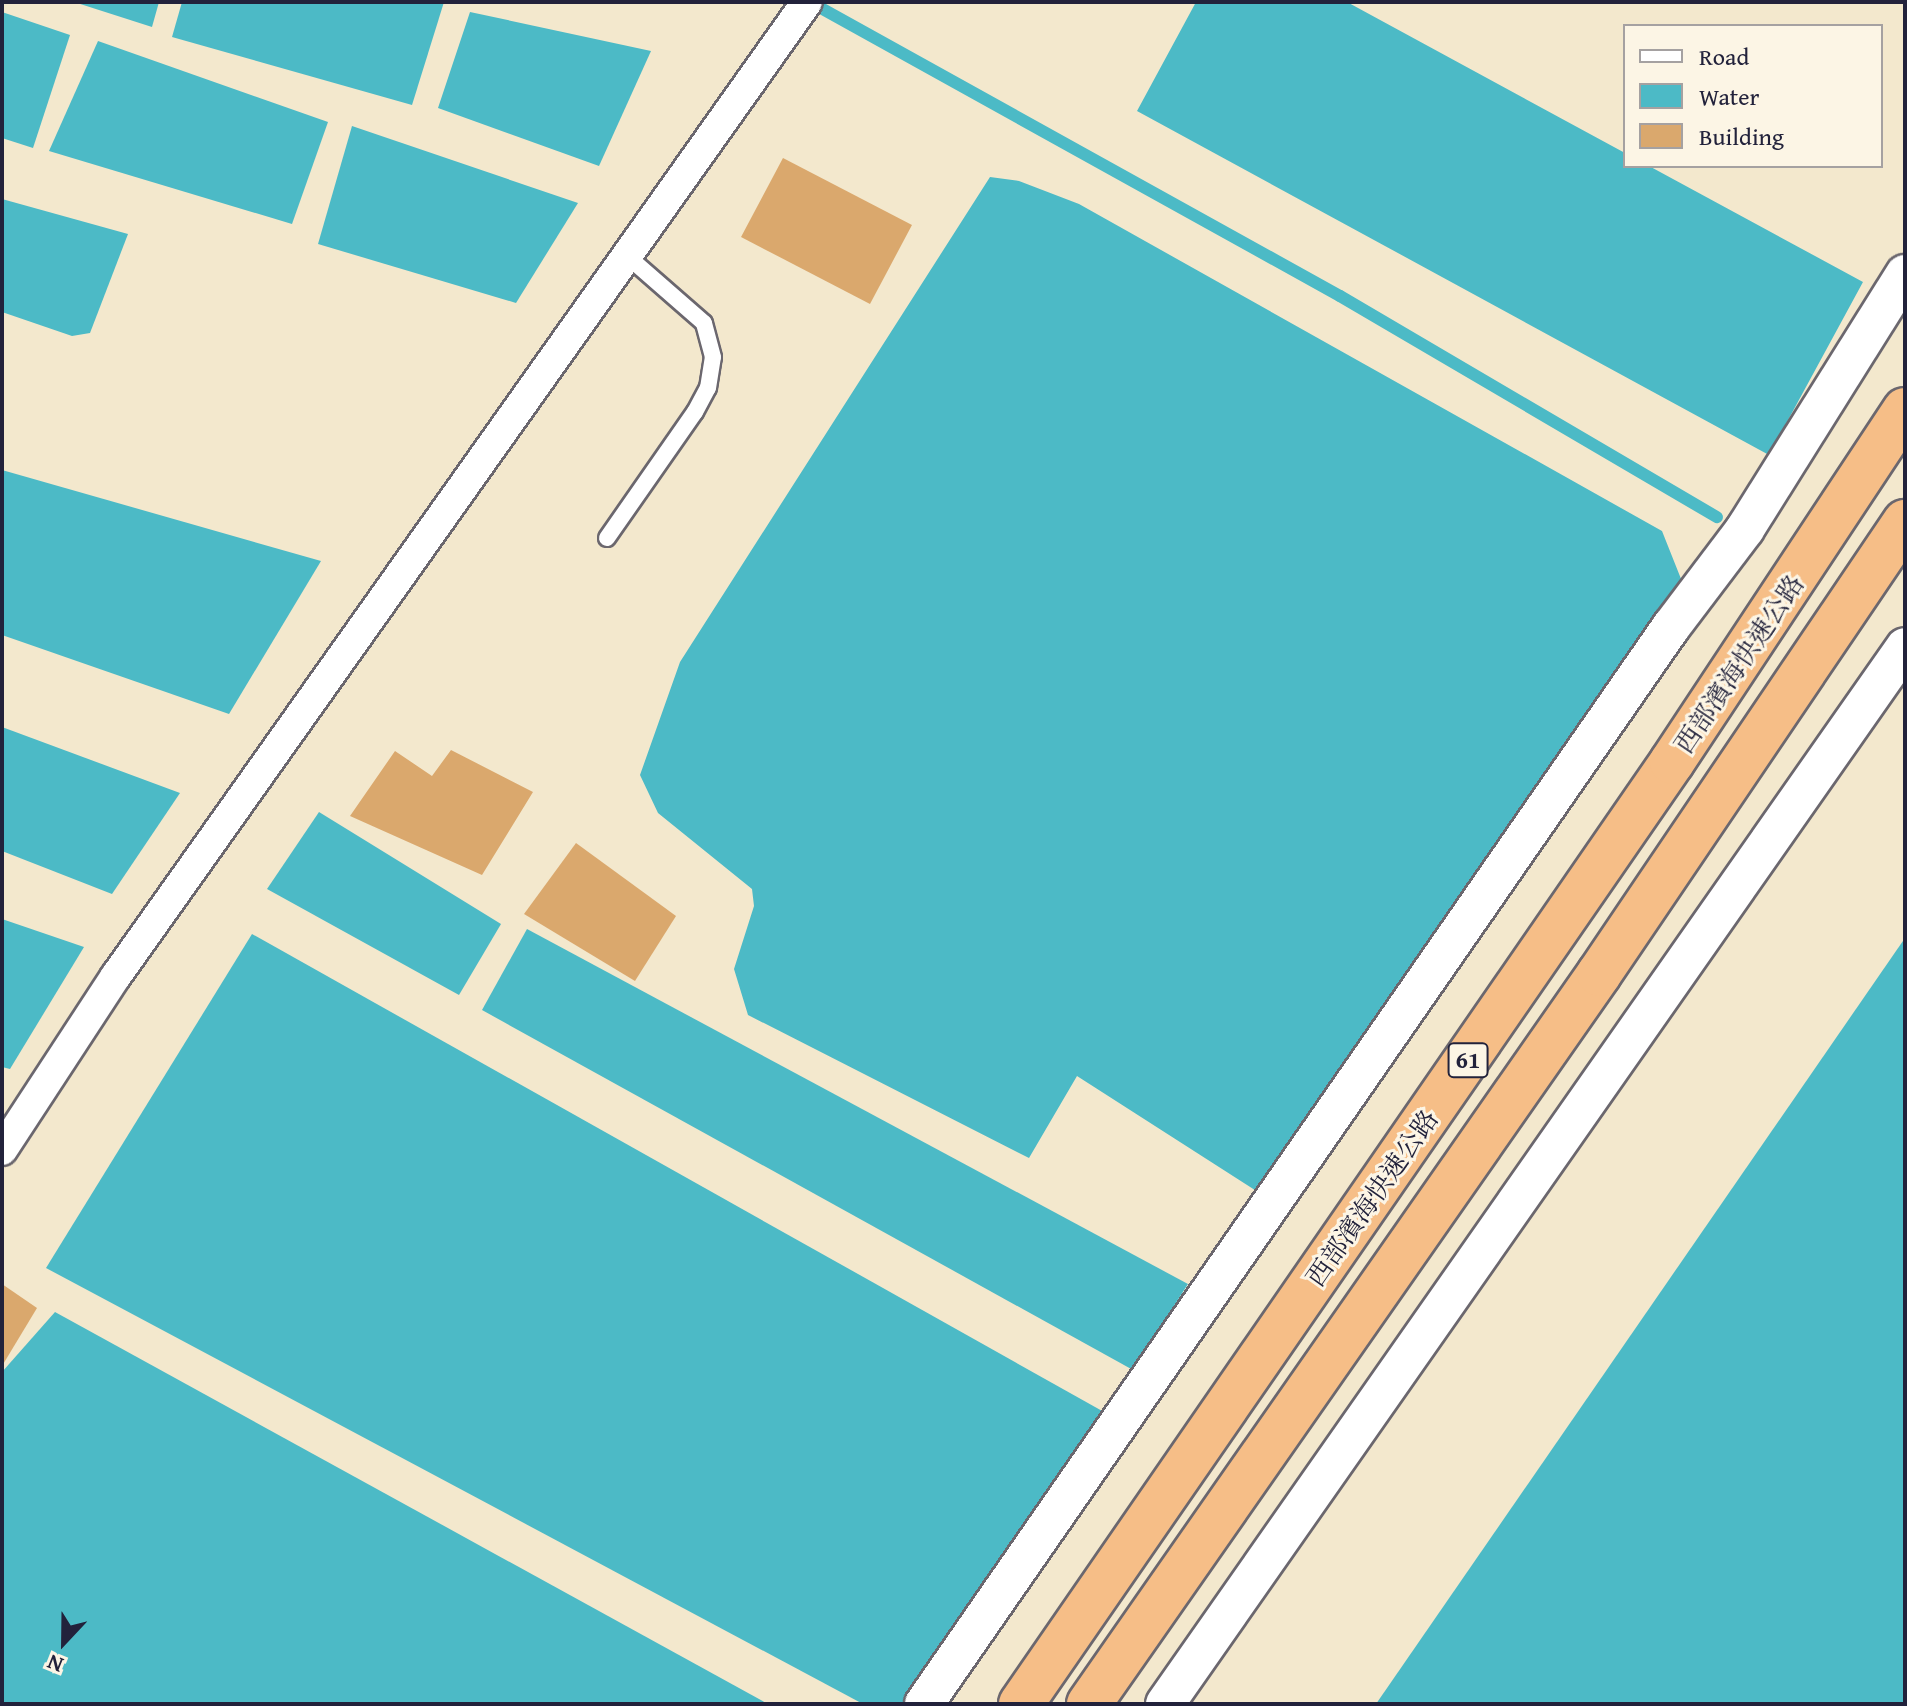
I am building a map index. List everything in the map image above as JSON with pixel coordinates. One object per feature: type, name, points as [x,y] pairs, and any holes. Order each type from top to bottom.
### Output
[{"type":"highway","name":"西部濱海快速公路","points":[[1021,1704],[1681,749],[1905,410]]},
{"type":"highway","name":"61","points":[[1089,1704],[1599,974],[1905,522]]},
{"type":"street","points":[[2,1150],[116,976],[807,2]]},
{"type":"street","points":[[924,1704],[1671,627],[1745,529],[1905,274]]},
{"type":"street","points":[[1165,1704],[1905,647]]},
{"type":"lane","points":[[607,538],[695,412],[708,388],[713,357],[704,323],[626,255]]},
{"type":"water","points":[[74,2],[159,2],[152,27]]},
{"type":"water","points":[[182,2],[444,2],[412,105],[172,37]]},
{"type":"water","points":[[1196,2],[1347,2],[1623,152],[1623,168],[1653,168],[1863,282],[1769,455],[1137,111]]},
{"type":"water","points":[[2,12],[70,35],[33,148],[2,138]]},
{"type":"water","points":[[470,12],[651,51],[599,166],[438,108]]},
{"type":"water","points":[[98,41],[328,122],[292,224],[49,151]]},
{"type":"water","points":[[352,126],[578,203],[516,303],[318,244]]},
{"type":"water","points":[[990,177],[1019,181],[1079,204],[1662,531],[1689,599],[1275,1203],[1077,1076],[1029,1158],[748,1015],[734,969],[754,906],[752,889],[658,813],[640,775],[680,662]]},
{"type":"water","points":[[2,199],[128,234],[90,333],[72,336],[2,312]]},
{"type":"water","points":[[2,470],[321,561],[229,714],[2,635]]},
{"type":"water","points":[[2,727],[180,793],[112,894],[2,851]]},
{"type":"water","points":[[319,812],[501,924],[459,995],[267,889]]},
{"type":"water","points":[[2,919],[84,947],[10,1069],[2,1067]]},
{"type":"water","points":[[527,929],[1188,1284],[1133,1370],[482,1010]]},
{"type":"water","points":[[252,934],[1104,1412],[908,1704],[863,1704],[46,1268]]},
{"type":"water","points":[[1905,938],[1905,1704],[1376,1704]]},
{"type":"water","points":[[55,1312],[768,1704],[2,1704],[2,1372]]},
{"type":"building","points":[[783,158],[912,225],[870,304],[741,237]]},
{"type":"building","points":[[451,750],[533,792],[482,875],[350,816],[395,751],[432,776]]},
{"type":"building","points":[[576,843],[676,916],[635,981],[524,914]]},
{"type":"building","points":[[2,1284],[37,1308],[2,1366]]},
{"type":"waterway","points":[[810,2],[1340,296],[1717,517]]}]
